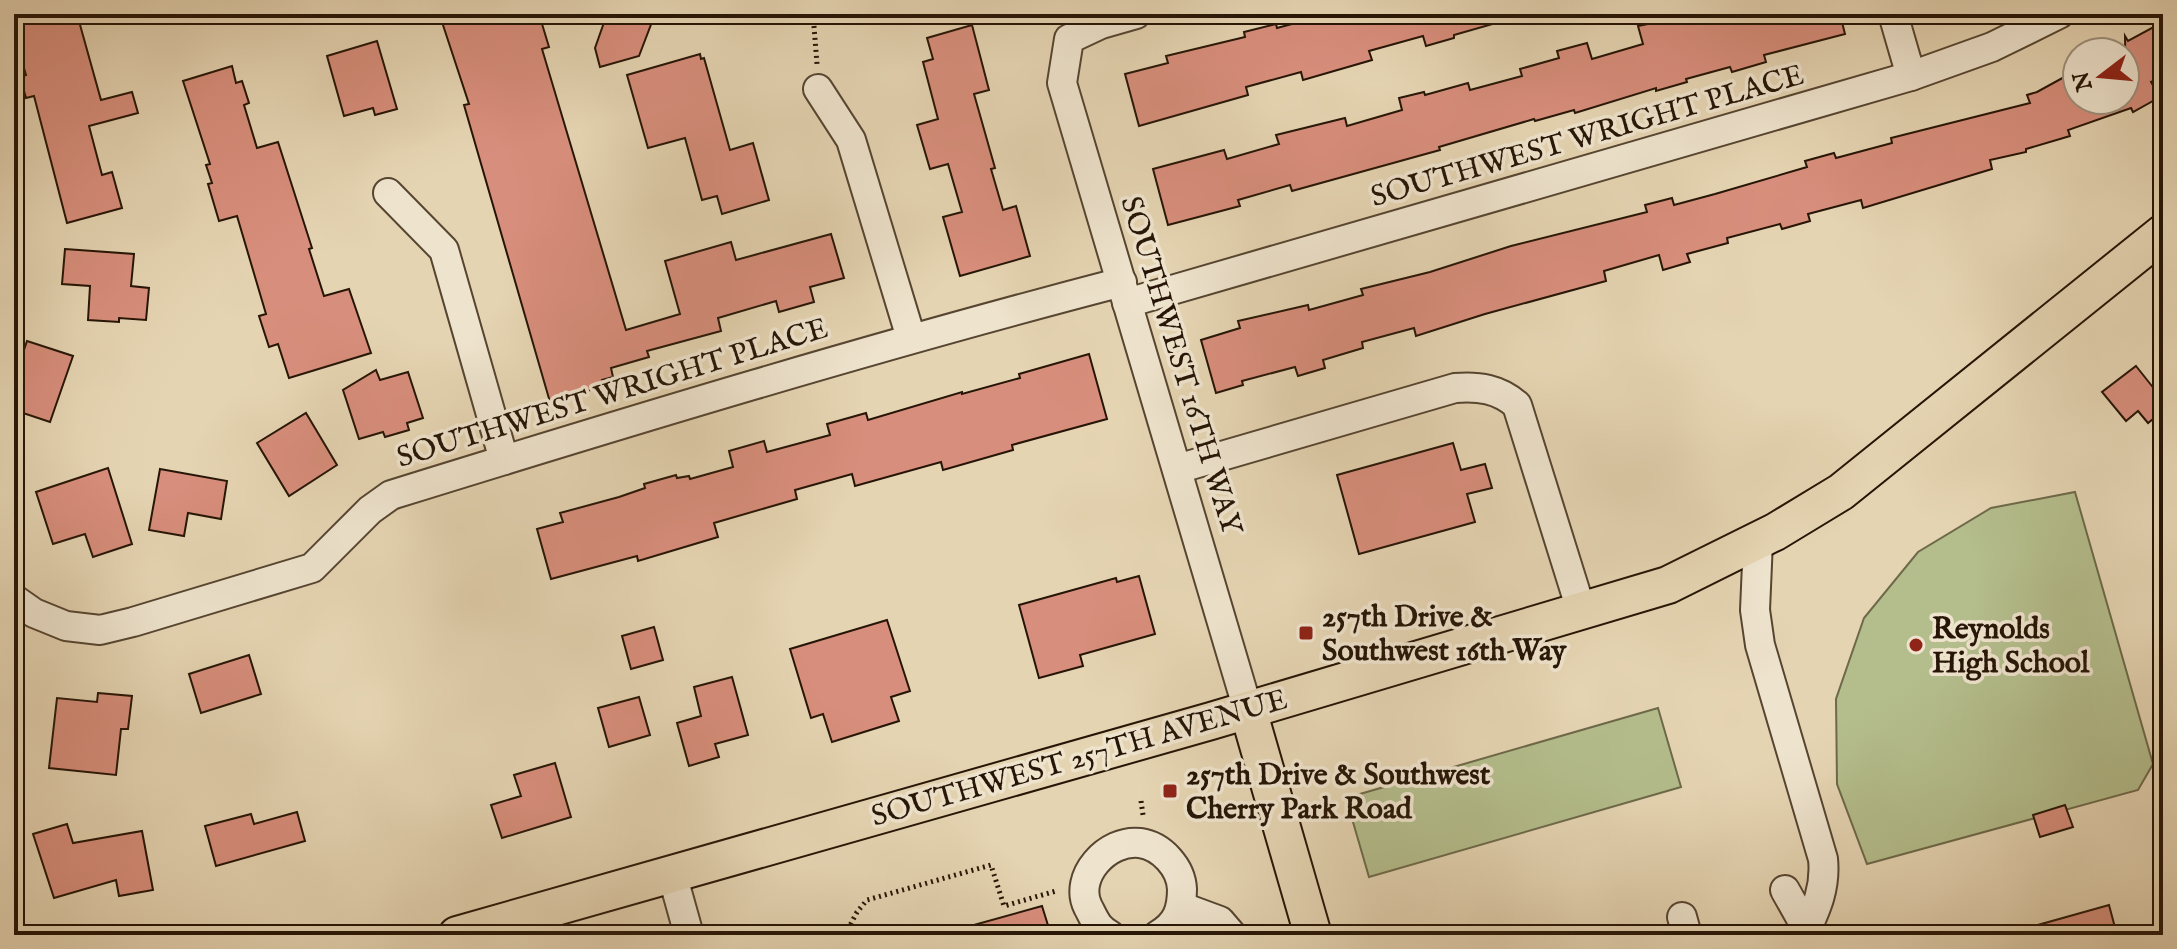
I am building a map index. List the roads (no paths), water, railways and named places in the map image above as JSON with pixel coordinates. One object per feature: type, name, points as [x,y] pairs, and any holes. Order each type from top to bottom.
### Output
[{"type":"main road","name":"SOUTHWEST 257TH AVENUE","points":[[457,935],[1248,710],[1668,585],[1758,541],[1853,482],[2163,233]]},
{"type":"main road","points":[[1248,710],[1313,935]]},
{"type":"street","name":"SOUTHWEST 16TH WAY","points":[[1136,14],[1101,24],[1069,39],[1062,83],[1248,710]]},
{"type":"street","points":[[1893,14],[1911,76]]},
{"type":"street","name":"SOUTHWEST WRIGHT PLACE","points":[[14,599],[34,613],[66,626],[100,630],[133,622],[312,568],[370,510],[391,495],[911,338],[1124,292],[1911,76],[1992,47],[2059,14]]},
{"type":"street","points":[[818,89],[851,140],[911,338]]},
{"type":"street","points":[[388,193],[444,250],[504,460]]},
{"type":"street","points":[[1177,469],[1455,388],[1487,389],[1506,396],[1517,405],[1582,613]]},
{"type":"street","points":[[1758,541],[1755,610],[1760,645],[1825,874],[1822,893],[1805,932]]},
{"type":"street","points":[[1110,935],[1099,929],[1085,900],[1085,885],[1091,868],[1111,849],[1139,843],[1166,855],[1181,877],[1182,907],[1170,928],[1158,935]]},
{"type":"street","points":[[672,874],[689,935]]},
{"type":"street","points":[[1785,890],[1805,932]]},
{"type":"street","points":[[1182,907],[1220,921],[1232,935]]},
{"type":"place","name":"257th Drive & Southwest 16th Way","points":[[1306,633]]},
{"type":"place","name":"Reynolds High School","points":[[1916,645]]},
{"type":"place","name":"257th Drive & Southwest Cherry Park Road","points":[[1170,791]]}]
